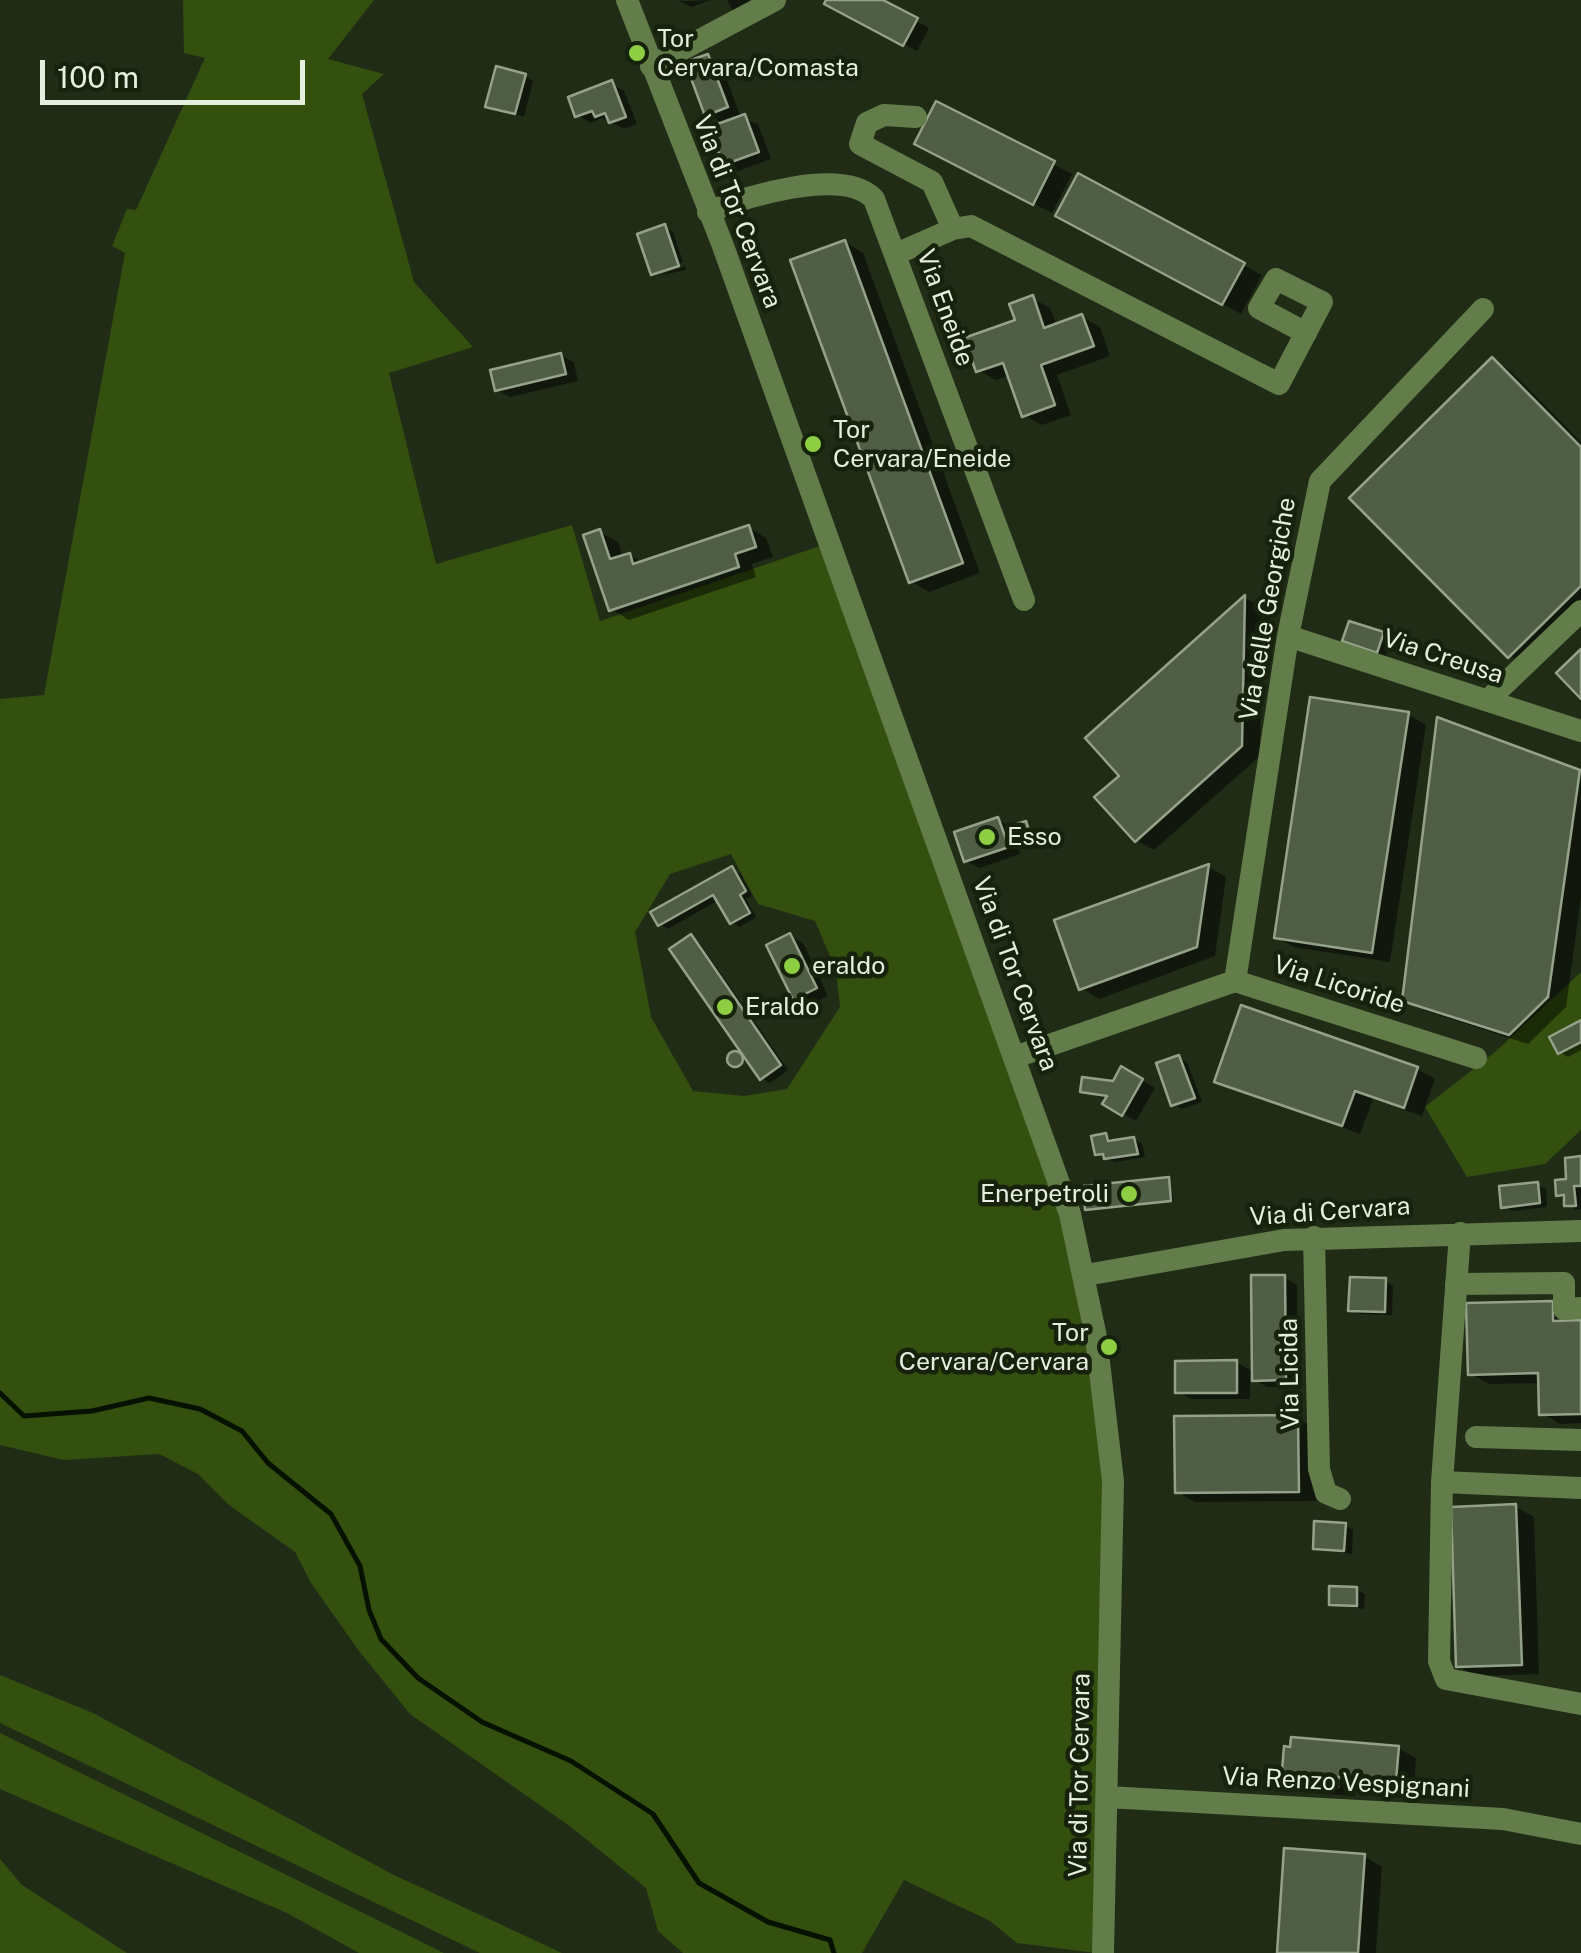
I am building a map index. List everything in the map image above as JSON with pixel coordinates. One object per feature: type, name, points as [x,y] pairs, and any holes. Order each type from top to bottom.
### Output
[{"type":"street","name":"Via di Tor Cervara","points":[[627,0],[1015,1057],[1086,1275],[1106,1402],[1113,1481],[1104,1953]]},
{"type":"street","points":[[651,66],[775,0]]},
{"type":"street","points":[[916,118],[884,115],[867,123],[860,144],[932,182],[952,229]]},
{"type":"street","name":"Via Eneide","points":[[708,212],[768,192],[855,186],[874,199],[1024,600]]},
{"type":"street","points":[[896,254],[952,229],[971,226],[1279,384],[1306,333]]},
{"type":"street","name":"Via delle Georgiche","points":[[1234,981],[1288,636],[1320,481],[1483,308]]},
{"type":"street","points":[[1488,700],[1581,611]]},
{"type":"street","name":"Via Creusa","points":[[1288,636],[1581,731]]},
{"type":"street","name":"Via Licoride","points":[[1015,1057],[1234,981],[1476,1058]]},
{"type":"street","name":"Via di Cervara","points":[[1086,1275],[1250,1244],[1314,1238],[1581,1231]]},
{"type":"street","points":[[1460,1233],[1442,1482],[1438,1660],[1446,1679],[1581,1704]]},
{"type":"street","name":"Via Licida","points":[[1314,1238],[1319,1469],[1326,1493],[1340,1500]]},
{"type":"street","points":[[1456,1284],[1564,1283],[1564,1309],[1581,1308]]},
{"type":"street","points":[[1476,1437],[1581,1440]]},
{"type":"street","points":[[1442,1482],[1581,1488]]},
{"type":"street","name":"Via Renzo Vespignani","points":[[1106,1797],[1504,1819],[1581,1834]]},
{"type":"green space","points":[[183,0],[374,0],[328,59],[384,74],[362,94],[414,282],[473,347],[389,373],[436,564],[572,525],[600,621],[820,546],[1061,1218],[1097,1397],[1104,1499],[1096,1953],[1017,1943],[990,1921],[904,1880],[862,1953],[683,1953],[658,1931],[646,1888],[571,1827],[410,1714],[359,1651],[311,1583],[295,1552],[229,1505],[198,1474],[159,1454],[64,1460],[0,1445],[0,699],[44,695],[125,253],[112,246],[127,209],[136,210],[205,58],[184,53]],"holes":[[[731,854],[758,904],[815,921],[836,970],[840,1007],[787,1089],[744,1096],[693,1091],[651,1017],[635,932],[670,874]]]},
{"type":"green space","points":[[1581,972],[1581,1130],[1545,1164],[1467,1177],[1425,1107],[1495,1052]]},
{"type":"green space","points":[[0,1675],[93,1713],[392,1874],[562,1953],[480,1953],[0,1723]]},
{"type":"green space","points":[[0,1733],[444,1953],[359,1953],[287,1913],[0,1789]]},
{"type":"green space","points":[[0,1859],[22,1885],[127,1953],[0,1953]]},
{"type":"building","points":[[826,0],[883,0],[918,18],[903,46],[824,4]]},
{"type":"building","points":[[708,54],[728,107],[705,116],[685,62]]},
{"type":"building","points":[[496,66],[526,74],[515,114],[485,107]]},
{"type":"building","points":[[612,80],[626,117],[609,123],[605,113],[595,117],[592,111],[575,117],[568,97]]},
{"type":"building","points":[[936,101],[1055,161],[1033,205],[914,144]]},
{"type":"building","points":[[745,114],[759,152],[723,165],[709,127]]},
{"type":"building","points":[[1078,173],[1245,263],[1222,305],[1055,216]]},
{"type":"building","points":[[665,224],[679,266],[651,275],[637,234]]},
{"type":"building","points":[[845,240],[963,563],[909,583],[790,260]]},
{"type":"building","points":[[1033,295],[1044,328],[1082,314],[1094,346],[1041,365],[1055,405],[1022,417],[1003,363],[976,372],[964,338],[1015,320],[1009,304]]},
{"type":"building","points":[[561,353],[566,374],[495,391],[490,370]]},
{"type":"building","points":[[1492,357],[1581,447],[1581,586],[1508,658],[1349,498]]},
{"type":"building","points":[[749,525],[756,547],[735,554],[739,567],[609,611],[583,535],[600,529],[610,559],[630,553],[633,564]]},
{"type":"building","points":[[1245,595],[1242,746],[1135,842],[1094,797],[1119,776],[1085,738]]},
{"type":"building","points":[[1349,621],[1384,632],[1377,653],[1342,641]]},
{"type":"building","points":[[1581,649],[1581,699],[1556,673]]},
{"type":"building","points":[[1310,697],[1409,712],[1372,953],[1274,938]]},
{"type":"building","points":[[1437,717],[1580,770],[1548,997],[1509,1035],[1402,1001]]},
{"type":"building","points":[[998,817],[1009,847],[964,862],[954,832]]},
{"type":"building","points":[[1026,821],[1032,840],[1019,844],[1013,825]]},
{"type":"building","points":[[1209,864],[1197,947],[1079,990],[1054,920]]},
{"type":"building","name":"Eraldo","points":[[732,866],[746,891],[740,895],[750,913],[730,924],[713,895],[658,926],[650,912]]},
{"type":"building","name":"eraldo","points":[[790,933],[817,988],[793,1000],[766,945]]},
{"type":"building","name":"Eraldo","points":[[691,934],[781,1065],[760,1080],[669,949]]},
{"type":"building","points":[[1241,1005],[1418,1067],[1404,1108],[1355,1091],[1342,1126],[1214,1082]]},
{"type":"building","points":[[1581,1020],[1581,1042],[1558,1054],[1549,1037]]},
{"type":"building","name":"Eraldo","points":[[735,1051],[743,1059],[735,1067],[727,1059]]},
{"type":"building","points":[[1179,1055],[1195,1098],[1171,1106],[1156,1063]]},
{"type":"building","points":[[1121,1066],[1143,1079],[1122,1116],[1102,1104],[1107,1096],[1080,1092],[1082,1077],[1113,1081]]},
{"type":"building","points":[[1106,1133],[1108,1141],[1134,1137],[1138,1154],[1104,1159],[1103,1154],[1095,1155],[1091,1136]]},
{"type":"building","points":[[1581,1156],[1581,1186],[1574,1186],[1576,1206],[1564,1206],[1564,1195],[1556,1196],[1555,1180],[1566,1179],[1565,1158]]},
{"type":"building","points":[[1169,1177],[1171,1201],[1085,1210],[1083,1186]]},
{"type":"building","points":[[1538,1182],[1540,1203],[1501,1208],[1499,1186]]},
{"type":"building","points":[[1251,1275],[1285,1275],[1286,1380],[1252,1381]]},
{"type":"building","points":[[1350,1277],[1386,1278],[1385,1312],[1348,1311]]},
{"type":"building","points":[[1553,1301],[1553,1321],[1581,1320],[1581,1414],[1539,1415],[1538,1373],[1468,1375],[1466,1303]]},
{"type":"building","points":[[1237,1360],[1237,1393],[1175,1393],[1175,1361]]},
{"type":"building","points":[[1298,1415],[1299,1492],[1175,1493],[1174,1416]]},
{"type":"building","points":[[1516,1504],[1522,1665],[1456,1667],[1451,1507]]},
{"type":"building","points":[[1314,1521],[1346,1523],[1344,1551],[1313,1549]]},
{"type":"building","points":[[1329,1586],[1357,1587],[1357,1606],[1329,1605]]},
{"type":"building","points":[[1291,1737],[1399,1746],[1396,1781],[1338,1777],[1338,1787],[1281,1783],[1284,1746],[1290,1747]]},
{"type":"building","points":[[1284,1848],[1365,1854],[1358,1953],[1277,1953]]},
{"type":"waterway","points":[[0,1393],[24,1416],[92,1411],[149,1398],[200,1409],[242,1431],[268,1463],[331,1514],[360,1566],[369,1610],[381,1639],[418,1678],[482,1722],[571,1761],[653,1814],[699,1883],[768,1922],[830,1940],[834,1953]]},
{"type":"place","name":"Tor Cervara/Comasta","points":[[637,53]]},
{"type":"place","name":"Tor Cervara/Eneide","points":[[813,444]]},
{"type":"place","name":"Esso","points":[[987,837]]},
{"type":"place","name":"eraldo","points":[[792,966]]},
{"type":"place","name":"Eraldo","points":[[725,1007]]},
{"type":"place","name":"Enerpetroli","points":[[1129,1194]]},
{"type":"place","name":"Tor Cervara/Cervara","points":[[1109,1347]]}]
